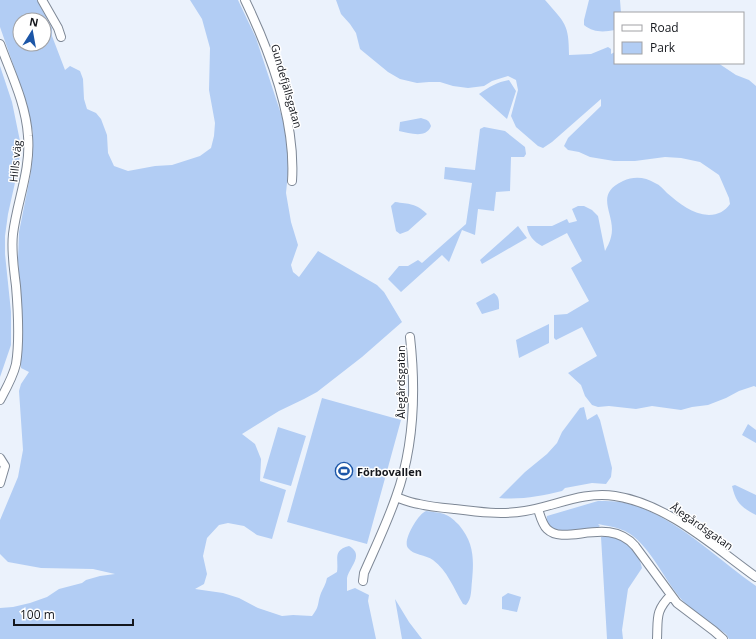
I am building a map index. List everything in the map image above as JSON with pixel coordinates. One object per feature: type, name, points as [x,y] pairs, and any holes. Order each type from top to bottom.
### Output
[{"type":"street","points":[[42,0],[58,28],[61,37]]},
{"type":"street","name":"Gundefjällsgatan","points":[[245,0],[264,43],[283,103],[292,150],[292,181]]},
{"type":"street","name":"Hills väg","points":[[0,44],[23,107],[28,136],[24,186],[13,234],[13,261],[18,324],[16,365],[0,400]]},
{"type":"street","name":"Ålegårdsgatan","points":[[363,581],[364,573],[396,497],[402,477],[411,430],[412,380],[410,337]]},
{"type":"street","points":[[0,458],[5,466],[0,483]]},
{"type":"street","name":"Ålegårdsgatan","points":[[396,497],[420,505],[478,512],[512,513],[538,509],[586,496],[614,496],[642,502],[673,518],[756,577]]},
{"type":"street","points":[[538,509],[544,526],[553,532],[563,534],[611,532],[628,538],[636,546],[681,607],[714,630],[723,639]]},
{"type":"street","points":[[657,639],[658,614],[662,605],[671,595]]},
{"type":"green space","points":[[0,0],[37,0],[43,12],[12,12],[12,52],[52,52],[52,36],[65,70],[70,66],[80,71],[83,79],[84,99],[87,109],[96,113],[101,119],[107,135],[108,153],[114,166],[128,171],[155,166],[172,165],[200,156],[211,148],[215,123],[209,90],[210,48],[202,19],[190,0],[238,0],[256,38],[282,117],[290,153],[286,193],[291,222],[298,245],[291,265],[293,272],[299,277],[318,251],[377,285],[384,292],[402,322],[362,357],[317,392],[279,411],[242,434],[255,444],[261,459],[260,481],[286,490],[272,539],[257,535],[244,526],[228,523],[219,525],[207,538],[203,556],[207,574],[204,584],[195,589],[223,593],[239,598],[258,608],[282,616],[312,616],[315,613],[327,578],[337,572],[338,553],[340,550],[349,546],[356,553],[356,557],[348,574],[347,591],[355,588],[369,595],[368,601],[376,639],[0,639],[0,608],[30,603],[47,597],[59,589],[82,583],[86,580],[100,576],[115,574],[93,569],[41,568],[8,562],[0,554],[0,520],[18,477],[23,450],[19,391],[21,384],[29,372],[21,368],[21,302],[18,260],[19,232],[33,154],[33,133],[27,104],[0,27]]},
{"type":"green space","points":[[336,0],[545,0],[561,19],[567,30],[569,55],[591,54],[608,47],[611,49],[611,54],[614,52],[614,64],[720,64],[736,75],[749,80],[756,86],[756,387],[754,386],[739,391],[708,405],[681,410],[652,406],[636,409],[609,406],[598,407],[592,405],[585,396],[581,385],[568,373],[597,356],[582,327],[556,340],[554,338],[554,315],[567,314],[589,301],[571,268],[582,261],[567,233],[542,246],[532,238],[527,226],[552,226],[567,219],[569,223],[577,221],[572,209],[578,206],[584,206],[592,210],[598,216],[605,251],[611,239],[612,229],[607,199],[609,193],[614,187],[623,181],[631,178],[647,179],[658,185],[686,208],[697,213],[712,215],[726,209],[730,204],[719,175],[700,162],[681,158],[665,157],[635,161],[614,161],[590,157],[579,152],[568,150],[564,146],[568,138],[601,106],[601,99],[552,142],[543,148],[538,146],[516,127],[511,116],[518,90],[516,80],[508,76],[492,81],[484,86],[468,88],[440,82],[417,83],[400,79],[388,72],[360,49],[356,33],[341,14]]},
{"type":"green space","points":[[589,0],[620,0],[621,12],[614,12],[614,30],[599,31],[588,28],[584,25]]},
{"type":"green space","points":[[0,66],[12,102],[21,146],[5,236],[5,254],[11,312],[11,345],[0,377]]},
{"type":"green space","points":[[509,80],[516,91],[507,119],[479,94],[493,85]]},
{"type":"green space","points":[[421,118],[428,120],[431,126],[425,133],[413,134],[399,131],[400,122]]},
{"type":"green space","points":[[484,127],[505,131],[525,147],[526,154],[524,157],[511,157],[510,191],[496,192],[494,211],[478,209],[475,235],[462,230],[449,262],[442,255],[401,292],[388,279],[399,266],[408,266],[418,260],[422,263],[466,224],[472,183],[444,179],[445,167],[475,170],[480,129]]},
{"type":"green space","points":[[395,202],[416,206],[427,214],[408,231],[400,234],[396,231],[391,206]]},
{"type":"green space","points":[[518,226],[527,238],[482,264],[480,260]]},
{"type":"green space","points":[[494,293],[498,298],[499,309],[482,314],[476,303]]},
{"type":"green space","points":[[549,324],[549,343],[519,358],[516,340]]},
{"type":"green space","name":"Förbovallen","points":[[322,398],[401,420],[367,544],[287,522]]},
{"type":"green space","points":[[584,407],[587,420],[597,414],[600,420],[612,468],[611,477],[606,484],[592,483],[531,497],[499,498],[525,472],[547,454],[557,443],[562,432],[580,408]]},
{"type":"green space","points":[[748,424],[756,430],[756,443],[742,435]]},
{"type":"green space","points":[[278,427],[306,436],[291,486],[263,478]]},
{"type":"green space","points":[[735,485],[756,495],[756,515],[743,507],[737,501],[732,486]]},
{"type":"green space","points":[[598,501],[615,501],[625,503],[643,508],[660,516],[694,538],[756,586],[756,639],[729,639],[726,634],[692,609],[675,592],[656,562],[642,544],[625,531],[598,524],[600,526],[597,528],[566,531],[558,530],[551,527],[547,523],[547,516]]},
{"type":"green space","points":[[426,511],[442,513],[450,517],[459,525],[468,538],[472,552],[473,566],[471,594],[466,605],[463,604],[450,580],[438,564],[430,558],[413,552],[408,548],[407,540],[409,534],[415,522]]},
{"type":"green space","points":[[610,535],[621,539],[635,551],[642,568],[628,589],[622,630],[623,639],[607,639],[601,537]]},
{"type":"green space","points":[[508,593],[521,597],[517,612],[502,609],[502,597]]},
{"type":"green space","points":[[395,599],[409,622],[422,639],[402,639]]},
{"type":"place","name":"Förbovallen","points":[[344,471]]}]
